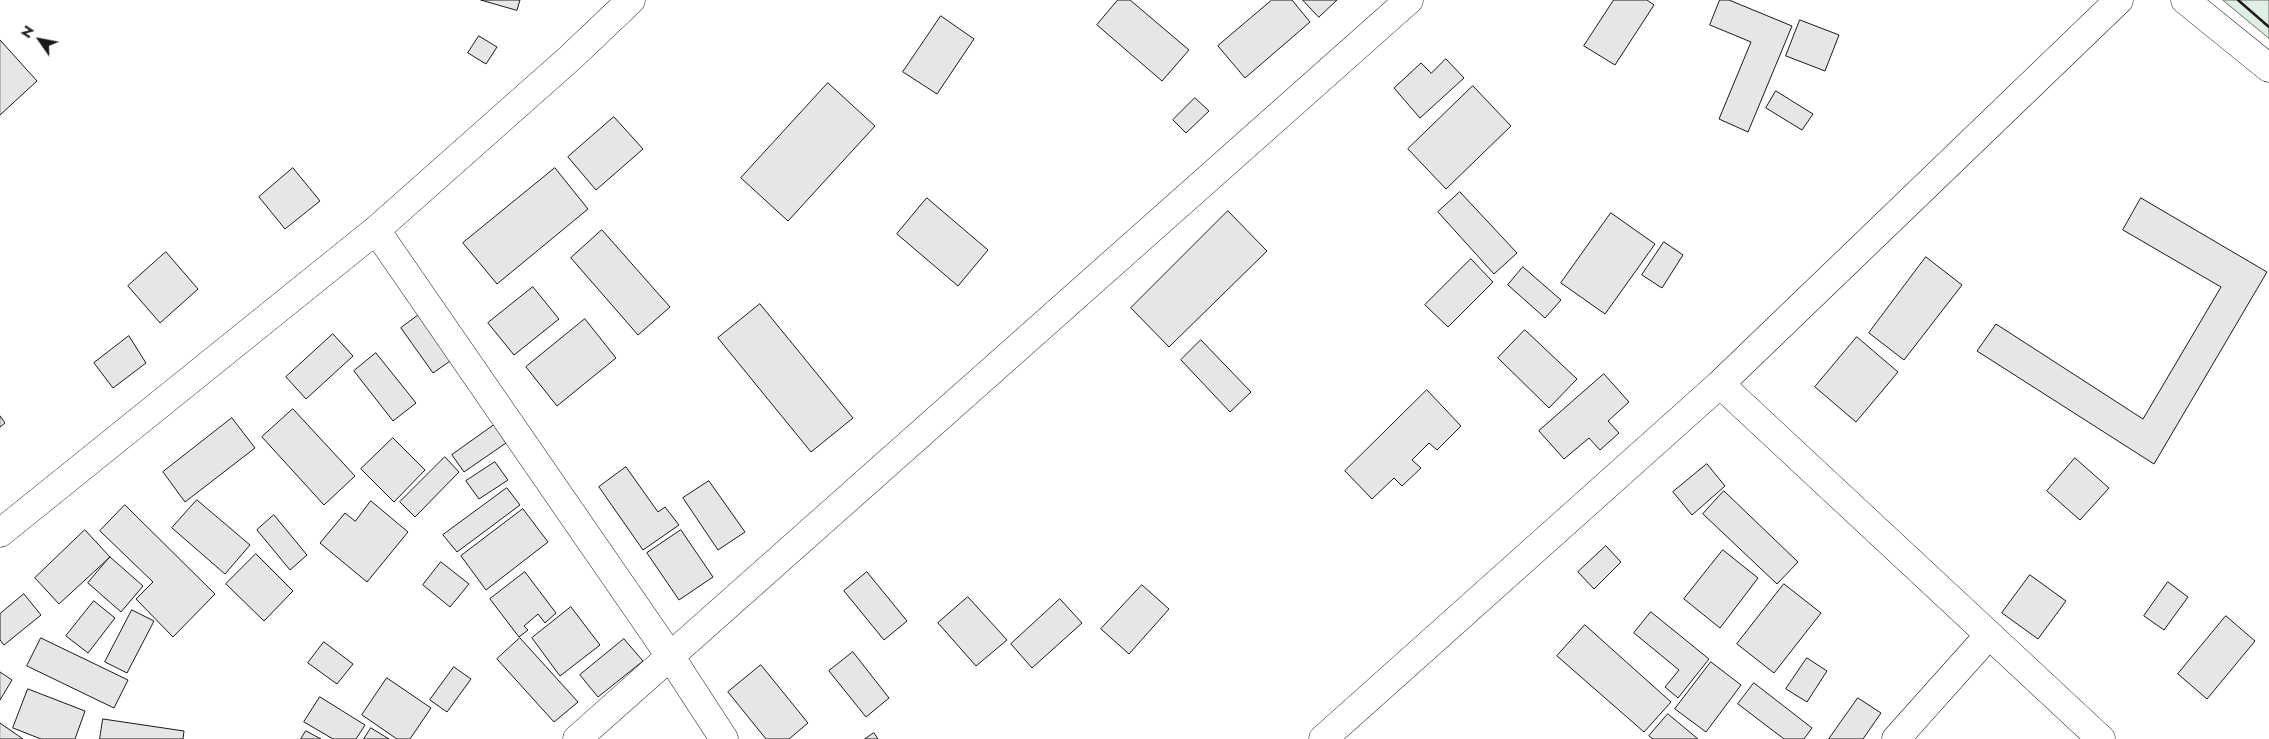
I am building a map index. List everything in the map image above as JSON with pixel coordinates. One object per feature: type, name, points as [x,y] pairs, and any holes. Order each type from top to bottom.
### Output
[{"type":"street","points":[[0,533],[376,230],[570,58],[631,0]]},
{"type":"street","points":[[577,739],[1409,0]]},
{"type":"street","points":[[1324,739],[1720,384],[2119,0]]},
{"type":"street","points":[[2185,0],[2269,68]]},
{"type":"street","points":[[376,230],[670,656],[724,739]]},
{"type":"street","points":[[1720,384],[2101,739]]},
{"type":"street","points":[[1896,739],[1989,635]]},
{"type":"green space","points":[[2223,0],[2269,0],[2269,38]]},
{"type":"building","points":[[481,0],[520,0],[517,10]]},
{"type":"building","points":[[1118,0],[1130,0],[1189,50],[1162,81],[1097,25]]},
{"type":"building","points":[[1272,0],[1292,0],[1310,22],[1245,78],[1218,46]]},
{"type":"building","points":[[1303,0],[1337,0],[1319,17]]},
{"type":"building","points":[[1614,0],[1647,0],[1654,5],[1615,65],[1584,46]]},
{"type":"building","points":[[1720,0],[1729,0],[1792,26],[1748,132],[1719,119],[1751,42],[1710,25]]},
{"type":"building","points":[[941,16],[974,39],[937,94],[903,72]]},
{"type":"building","points":[[1800,20],[1839,35],[1825,71],[1786,56]]},
{"type":"building","points":[[479,36],[497,47],[486,64],[468,53]]},
{"type":"building","points":[[0,40],[37,81],[0,115]]},
{"type":"building","points":[[1446,59],[1464,78],[1420,118],[1394,88],[1421,63],[1431,73]]},
{"type":"building","points":[[828,83],[875,126],[788,221],[741,178]]},
{"type":"building","points":[[1473,86],[1511,126],[1446,189],[1408,149]]},
{"type":"building","points":[[1776,91],[1813,114],[1802,130],[1766,108]]},
{"type":"building","points":[[1195,98],[1209,111],[1186,133],[1173,120]]},
{"type":"building","points":[[614,117],[643,149],[596,190],[568,157]]},
{"type":"building","points":[[293,168],[320,201],[285,229],[259,197]]},
{"type":"building","points":[[555,168],[588,209],[497,284],[463,243]]},
{"type":"building","points":[[1460,192],[1517,253],[1494,274],[1438,212]]},
{"type":"building","points":[[927,198],[988,250],[958,286],[897,234]]},
{"type":"building","points":[[2141,198],[2267,272],[2154,464],[1977,351],[1996,324],[2143,419],[2221,287],[2123,230]]},
{"type":"building","points":[[1228,211],[1267,251],[1169,347],[1131,308]]},
{"type":"building","points":[[1611,213],[1655,244],[1605,314],[1561,283]]},
{"type":"building","points":[[602,230],[670,307],[638,335],[571,258]]},
{"type":"building","points":[[1664,242],[1683,255],[1662,288],[1642,275]]},
{"type":"building","points":[[166,252],[198,289],[160,323],[128,286]]},
{"type":"building","points":[[1926,257],[1962,285],[1904,360],[1869,333]]},
{"type":"building","points":[[1471,259],[1493,282],[1448,327],[1425,305]]},
{"type":"building","points":[[1523,267],[1561,300],[1545,318],[1508,285]]},
{"type":"building","points":[[533,287],[559,319],[514,355],[488,323]]},
{"type":"building","points":[[760,304],[853,418],[811,452],[718,338]]},
{"type":"building","points":[[420,314],[453,359],[433,373],[401,328]]},
{"type":"building","points":[[585,319],[616,358],[557,406],[526,367]]},
{"type":"building","points":[[1525,330],[1577,379],[1549,408],[1498,358]]},
{"type":"building","points":[[333,334],[353,356],[306,399],[286,377]]},
{"type":"building","points":[[129,336],[146,363],[113,388],[94,363]]},
{"type":"building","points":[[1857,337],[1898,372],[1856,422],[1815,387]]},
{"type":"building","points":[[1201,340],[1251,392],[1230,412],[1181,360]]},
{"type":"building","points":[[376,353],[416,403],[393,421],[354,371]]},
{"type":"building","points":[[1604,374],[1629,402],[1608,421],[1619,433],[1600,450],[1589,438],[1564,459],[1539,431]]},
{"type":"building","points":[[1427,390],[1461,426],[1437,450],[1429,443],[1412,460],[1421,468],[1402,486],[1394,478],[1372,499],[1345,471]]},
{"type":"building","points":[[293,409],[355,476],[324,505],[262,437]]},
{"type":"building","points":[[0,416],[5,423],[0,427]]},
{"type":"building","points":[[232,418],[255,448],[185,502],[163,472]]},
{"type":"building","points":[[494,425],[506,443],[464,472],[452,455]]},
{"type":"building","points":[[393,438],[425,470],[394,502],[361,469]]},
{"type":"building","points":[[445,457],[459,472],[415,517],[400,502]]},
{"type":"building","points":[[2075,458],[2109,488],[2080,520],[2047,491]]},
{"type":"building","points":[[495,462],[508,480],[479,499],[466,481]]},
{"type":"building","points":[[1707,464],[1725,486],[1692,515],[1673,492]]},
{"type":"building","points":[[626,467],[658,512],[665,507],[679,525],[643,550],[599,487]]},
{"type":"building","points":[[709,481],[745,532],[718,550],[683,498]]},
{"type":"building","points":[[507,488],[520,505],[457,552],[443,535]]},
{"type":"building","points":[[1724,491],[1798,562],[1777,584],[1703,514]]},
{"type":"building","points":[[197,500],[250,545],[225,574],[172,528]]},
{"type":"building","points":[[371,501],[408,532],[367,582],[320,543],[345,513],[355,521]]},
{"type":"building","points":[[125,505],[215,594],[173,637],[136,599],[153,582],[100,531]]},
{"type":"building","points":[[523,509],[548,542],[486,590],[461,556]]},
{"type":"building","points":[[274,515],[307,555],[290,570],[257,530]]},
{"type":"building","points":[[85,530],[110,557],[59,604],[35,578]]},
{"type":"building","points":[[681,530],[713,577],[679,600],[647,553]]},
{"type":"building","points":[[1606,546],[1621,562],[1594,589],[1578,572]]},
{"type":"building","points":[[1723,550],[1758,578],[1720,628],[1684,599]]},
{"type":"building","points":[[256,554],[293,591],[264,621],[226,584]]},
{"type":"building","points":[[110,557],[143,586],[121,612],[88,583]]},
{"type":"building","points":[[441,562],[469,584],[450,607],[423,585]]},
{"type":"building","points":[[525,572],[556,613],[545,623],[538,614],[524,626],[528,630],[519,637],[490,599]]},
{"type":"building","points":[[867,572],[907,621],[884,640],[844,591]]},
{"type":"building","points":[[2030,575],[2066,601],[2038,639],[2002,613]]},
{"type":"building","points":[[2168,582],[2188,597],[2164,630],[2144,616]]},
{"type":"building","points":[[1784,584],[1821,613],[1774,673],[1737,644]]},
{"type":"building","points":[[1142,585],[1169,609],[1129,654],[1101,629]]},
{"type":"building","points":[[24,594],[41,615],[4,645],[0,640],[0,614]]},
{"type":"building","points":[[968,597],[1007,640],[976,666],[938,623]]},
{"type":"building","points":[[1060,599],[1082,623],[1032,668],[1011,644]]},
{"type":"building","points":[[94,601],[115,618],[88,653],[66,636]]},
{"type":"building","points":[[571,607],[600,645],[560,676],[532,638]]},
{"type":"building","points":[[132,610],[154,621],[127,673],[105,662]]},
{"type":"building","points":[[1651,612],[1709,659],[1678,698],[1665,687],[1679,670],[1634,633]]},
{"type":"building","points":[[2226,616],[2255,641],[2207,699],[2178,674]]},
{"type":"building","points":[[1585,625],[1671,702],[1644,732],[1557,656]]},
{"type":"building","points":[[41,638],[128,680],[114,708],[27,666]]},
{"type":"building","points":[[520,638],[578,702],[554,722],[497,659]]},
{"type":"building","points":[[624,639],[643,661],[598,697],[580,675]]},
{"type":"building","points":[[324,642],[353,664],[337,684],[308,663]]},
{"type":"building","points":[[853,652],[889,698],[866,717],[829,671]]},
{"type":"building","points":[[1807,658],[1827,671],[1807,702],[1786,689]]},
{"type":"building","points":[[1711,662],[1741,685],[1706,732],[1675,709]]},
{"type":"building","points":[[761,665],[808,723],[789,739],[766,739],[728,692]]},
{"type":"building","points":[[454,667],[471,679],[447,712],[430,700]]},
{"type":"building","points":[[0,672],[12,680],[0,700]]},
{"type":"building","points":[[387,678],[431,708],[410,739],[397,739],[362,715]]},
{"type":"building","points":[[1754,683],[1812,728],[1804,739],[1784,739],[1738,704]]},
{"type":"building","points":[[28,689],[85,711],[75,739],[41,739],[13,728]]},
{"type":"building","points":[[320,697],[365,725],[356,739],[333,739],[304,722]]},
{"type":"building","points":[[1858,698],[1881,713],[1863,739],[1829,739]]},
{"type":"building","points":[[1668,714],[1698,739],[1653,739],[1649,736]]},
{"type":"building","points":[[103,719],[184,731],[183,739],[100,739]]},
{"type":"building","points":[[0,723],[23,739],[0,739]]},
{"type":"building","points":[[371,728],[389,739],[364,739]]},
{"type":"building","points":[[306,731],[321,739],[301,739]]},
{"type":"building","points":[[874,733],[878,739],[865,739]]},
{"type":"wall","points":[[2238,0],[2269,27]]}]
